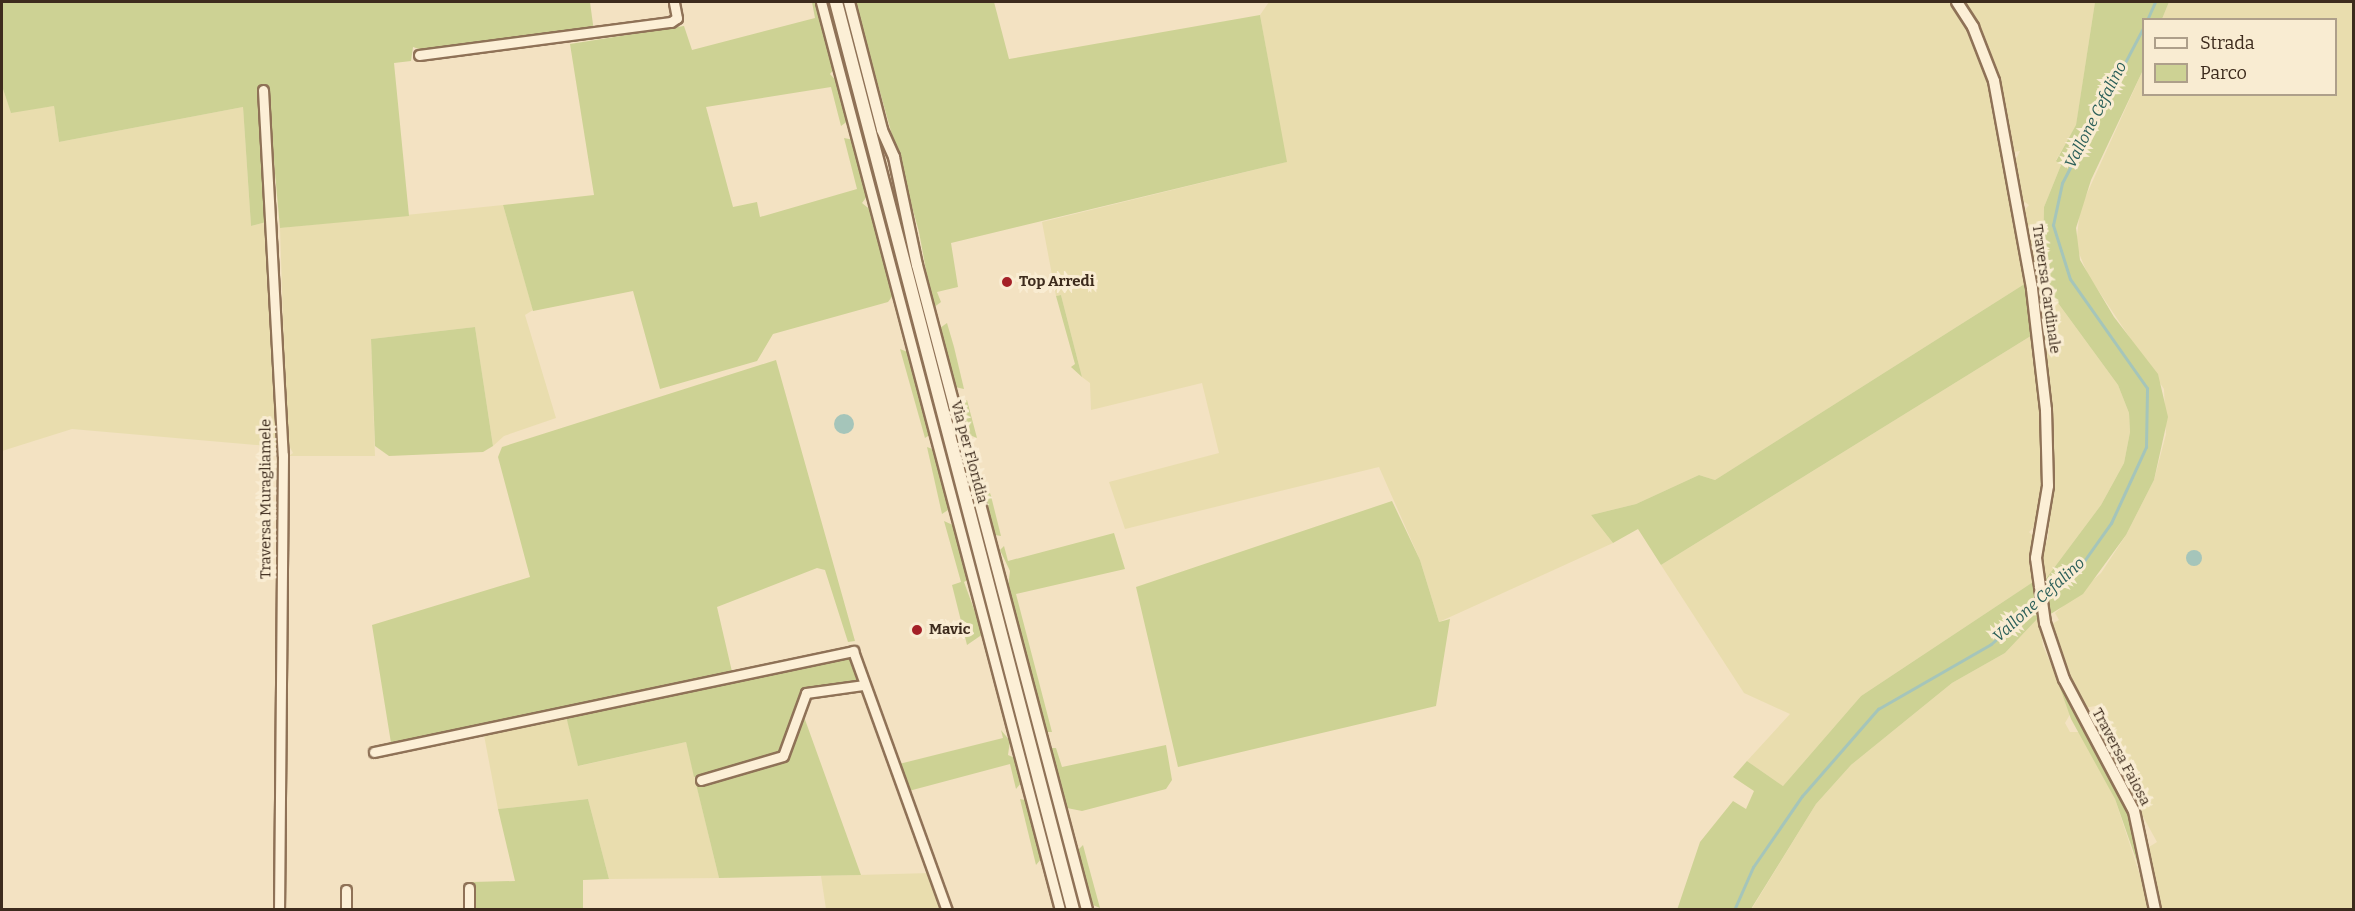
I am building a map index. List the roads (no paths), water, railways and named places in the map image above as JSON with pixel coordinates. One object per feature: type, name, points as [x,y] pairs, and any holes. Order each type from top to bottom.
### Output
[{"type":"main road","name":"Via per Floridia","points":[[836,2],[1073,909]]},
{"type":"street","points":[[419,55],[671,22],[677,18],[674,2]]},
{"type":"street","points":[[821,2],[1060,909]]},
{"type":"street","points":[[849,2],[882,130],[897,167],[917,265],[1087,909]]},
{"type":"street","name":"Traversa Cardinale","points":[[1957,2],[1983,49],[1997,92],[2033,300],[2044,382],[2048,486],[2036,558],[2039,592],[2045,619]]},
{"type":"street","name":"Traversa Muragliamele","points":[[263,90],[283,455],[279,909]]},
{"type":"street","name":"Traversa Faiosa","points":[[2045,619],[2064,679],[2134,811],[2155,909]]},
{"type":"street","points":[[374,752],[853,651],[947,909]]},
{"type":"street","points":[[701,780],[783,756],[807,693],[864,685]]},
{"type":"street","points":[[469,909],[470,888]]},
{"type":"street","points":[[346,890],[346,909]]},
{"type":"water","points":[[840,414],[848,414],[854,420],[854,428],[848,434],[840,434],[834,428],[834,420]]},
{"type":"water","points":[[2191,550],[2197,550],[2202,558],[2200,564],[2191,566],[2186,561],[2186,555]]},
{"type":"waterway","name":"Vallone Cefalino","points":[[2148,18],[2155,2]]},
{"type":"waterway","name":"Vallone Cefalino","points":[[2043,597],[2084,561],[2111,523],[2146,447],[2147,388],[2070,279],[2053,225],[2062,183],[2142,30]]},
{"type":"waterway","name":"Vallone Cefalino","points":[[1734,910],[1753,867],[1802,796],[1878,709],[1991,644],[2038,602]]},
{"type":"place","name":"Top Arredi","points":[[1007,282]]},
{"type":"place","name":"Mavic","points":[[917,630]]}]
